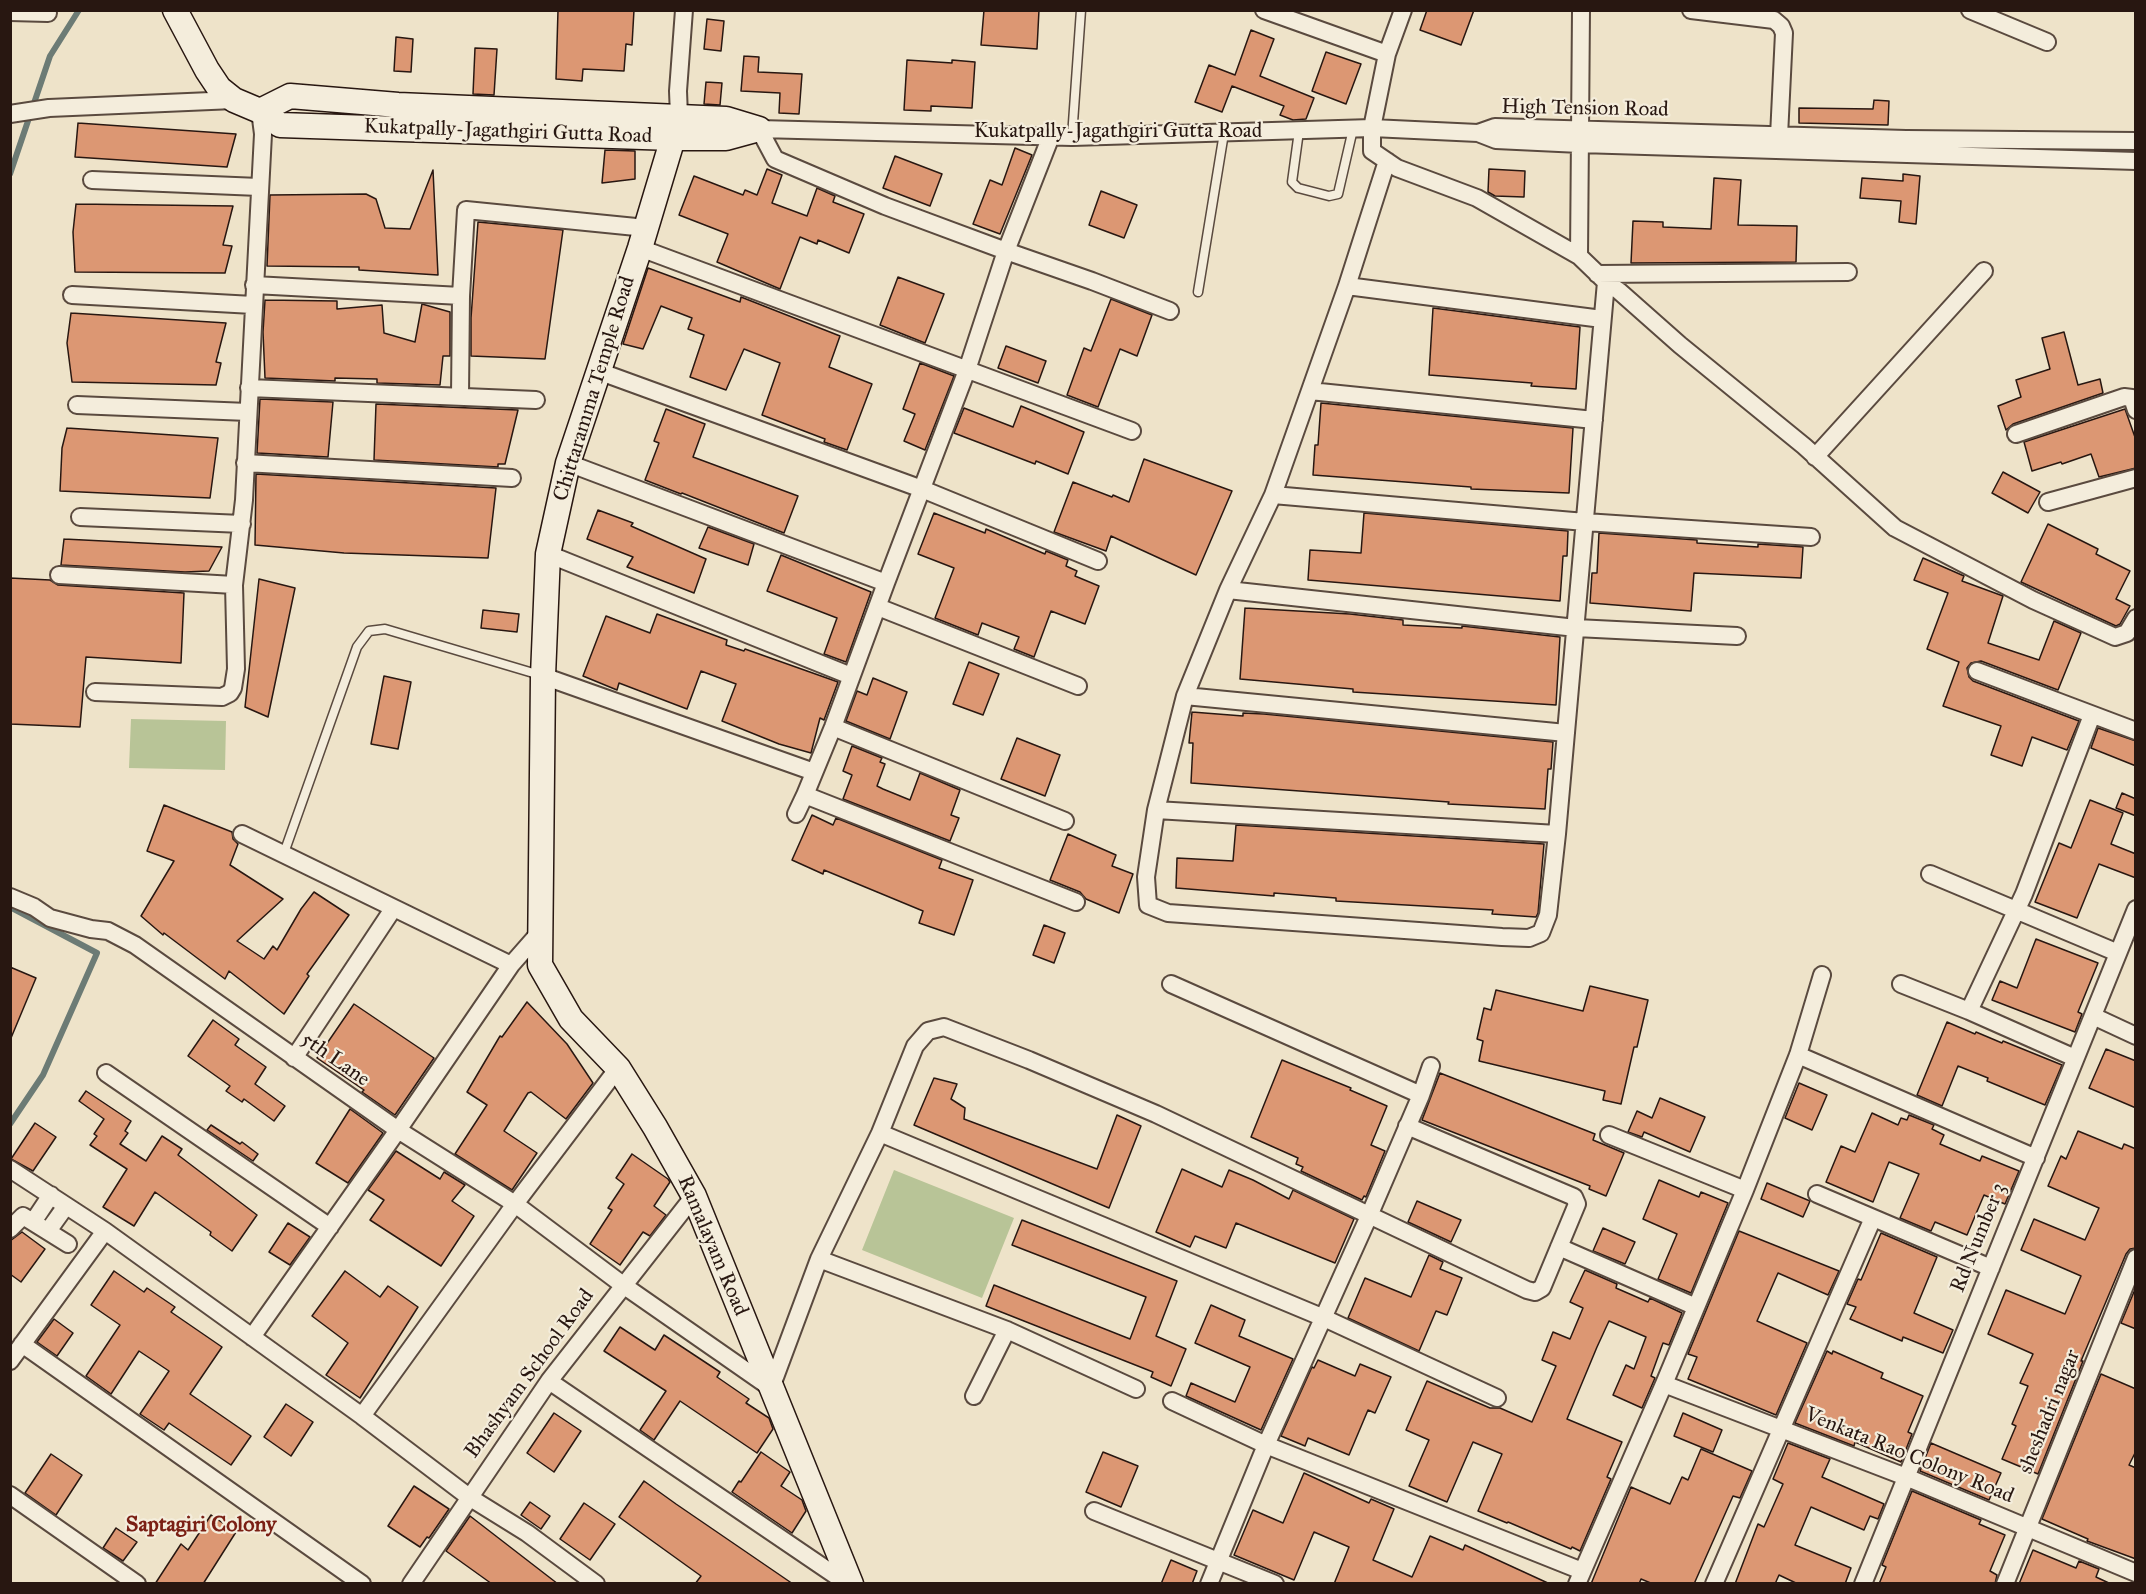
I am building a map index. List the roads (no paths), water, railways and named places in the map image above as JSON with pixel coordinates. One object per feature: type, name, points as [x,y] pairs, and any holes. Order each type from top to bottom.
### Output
[{"type":"street","points":[[676,127],[684,10]]},
{"type":"street","points":[[1264,10],[1387,54]]},
{"type":"street","points":[[1403,10],[1387,54],[1371,128],[1372,151],[1397,168],[1477,198],[1579,256],[1602,278],[1804,446],[1895,528],[2033,600],[2115,637],[2127,633],[2136,618]]},
{"type":"street","points":[[1579,256],[1581,10]]},
{"type":"street","points":[[1691,10],[1774,20],[1781,26],[1784,33],[1779,136]]},
{"type":"street","points":[[1970,10],[2047,42]]},
{"type":"street","points":[[10,12],[48,13]]},
{"type":"street","name":"Kukatpally-Jagathgiri Gutta Road","points":[[178,16],[219,88],[234,100],[260,111],[280,125],[676,127],[726,138],[759,129],[1072,137],[1371,128],[1478,133]]},
{"type":"street","points":[[10,114],[49,108],[234,100]]},
{"type":"street","points":[[96,692],[222,697],[230,693],[233,688],[236,669],[234,585],[243,524],[263,134],[260,111]]},
{"type":"street","name":"Chittaramma Temple Road","points":[[540,932],[543,676],[548,554],[568,462],[643,238],[676,127]]},
{"type":"street","points":[[759,129],[775,159],[885,206],[1170,311]]},
{"type":"street","name":"High Tension Road","points":[[1478,133],[1496,140],[1779,136],[2136,141]]},
{"type":"street","points":[[796,814],[834,727],[966,370],[1006,251],[1051,136]]},
{"type":"street","name":"High Tension Road","points":[[1581,137],[2136,161]]},
{"type":"street","points":[[1387,161],[1347,286],[1273,495],[1228,590],[1185,696],[1156,810],[1146,876],[1148,905],[1168,913],[1502,937],[1530,938],[1541,933],[1548,915],[1557,834],[1602,319],[1602,278]]},
{"type":"street","points":[[92,180],[259,187]]},
{"type":"street","points":[[460,396],[461,296],[466,210],[643,238],[840,321],[1132,431]]},
{"type":"street","points":[[1815,457],[1984,271]]},
{"type":"street","points":[[1602,278],[1848,272]]},
{"type":"street","points":[[254,285],[461,296]]},
{"type":"street","points":[[1347,286],[1602,319]]},
{"type":"street","points":[[72,295],[253,305]]},
{"type":"street","points":[[598,371],[922,489],[1098,561]]},
{"type":"street","points":[[249,388],[536,400]]},
{"type":"street","points":[[1310,391],[1593,420]]},
{"type":"street","points":[[2016,434],[2124,397],[2132,398],[2136,410]]},
{"type":"street","points":[[77,405],[248,412]]},
{"type":"street","points":[[568,462],[886,583]]},
{"type":"street","points":[[246,463],[512,478]]},
{"type":"street","points":[[2048,502],[2136,478]]},
{"type":"street","points":[[1273,495],[1585,522],[1811,537]]},
{"type":"street","points":[[80,517],[243,524]]},
{"type":"street","points":[[548,554],[851,676]]},
{"type":"street","points":[[59,575],[234,585]]},
{"type":"street","points":[[1228,590],[1576,628],[1737,636]]},
{"type":"street","points":[[878,607],[1078,686]]},
{"type":"street","points":[[1977,671],[2136,731]]},
{"type":"street","points":[[543,676],[814,772]]},
{"type":"street","points":[[1185,696],[1566,733]]},
{"type":"street","points":[[1969,1011],[2016,910],[2092,715]]},
{"type":"street","points":[[834,727],[1065,820]]},
{"type":"street","points":[[805,795],[1076,902]]},
{"type":"street","points":[[1156,810],[1557,834]]},
{"type":"street","points":[[242,834],[511,965]]},
{"type":"street","points":[[1930,874],[2118,953]]},
{"type":"street","name":"5th Lane","points":[[10,897],[34,907],[50,918],[108,931],[135,945],[398,1130],[515,1204],[623,1286],[771,1388]]},
{"type":"street","points":[[294,1058],[393,909]]},
{"type":"street","name":"Rd Number 3","points":[[1863,1584],[2136,909]]},
{"type":"street","points":[[252,1337],[511,965],[540,932]]},
{"type":"street","name":"Ramalayam Road","points":[[540,932],[540,965],[571,1018],[618,1068],[694,1196],[850,1584]]},
{"type":"street","points":[[1172,1401],[1266,1445],[1579,1577],[1664,1384],[1745,1190],[1798,1055],[1822,975]]},
{"type":"street","points":[[1171,984],[1421,1095]]},
{"type":"street","points":[[1901,984],[2075,1058]]},
{"type":"street","points":[[2093,1016],[2136,1036]]},
{"type":"street","points":[[771,1388],[819,1259],[880,1133],[915,1046],[928,1030],[944,1027],[1029,1060],[1156,1114],[1530,1291],[1535,1292],[1542,1288],[1577,1204],[1574,1197],[1407,1126]]},
{"type":"street","points":[[1798,1055],[2036,1158]]},
{"type":"street","points":[[1209,1584],[1266,1445],[1369,1216],[1421,1095],[1431,1066]]},
{"type":"street","points":[[362,1416],[515,1204],[618,1068]]},
{"type":"street","points":[[106,1073],[330,1227]]},
{"type":"street","points":[[880,1133],[1324,1318],[1497,1398]]},
{"type":"street","points":[[1609,1136],[1745,1190]]},
{"type":"street","points":[[10,1168],[105,1231],[362,1416],[469,1497],[526,1533],[596,1584]]},
{"type":"street","points":[[1817,1194],[1991,1268]]},
{"type":"street","points":[[33,1222],[51,1195]]},
{"type":"street","name":"Bhashyam School Road","points":[[411,1584],[549,1381],[694,1196]]},
{"type":"street","points":[[48,1231],[66,1206]]},
{"type":"street","points":[[10,1229],[23,1216],[68,1244]]},
{"type":"street","points":[[1714,1584],[1873,1218]]},
{"type":"street","points":[[10,1361],[105,1231]]},
{"type":"street","points":[[1559,1247],[1695,1307]]},
{"type":"street","name":"sheshadri nagar","points":[[2006,1584],[2136,1258]]},
{"type":"street","points":[[819,1259],[1006,1330],[1136,1389]]},
{"type":"street","points":[[974,1396],[1006,1330]]},
{"type":"street","points":[[22,1344],[362,1584]]},
{"type":"street","points":[[549,1381],[850,1584]]},
{"type":"street","name":"Venkata Rao Colony Road","points":[[1664,1384],[1906,1477],[2136,1573]]},
{"type":"street","points":[[10,1495],[137,1584]]},
{"type":"street","points":[[1094,1511],[1275,1584]]},
{"type":"lane","points":[[1072,137],[1081,10]]},
{"type":"lane","points":[[1299,131],[1292,182],[1298,188],[1329,196],[1338,194],[1353,129]]},
{"type":"lane","points":[[1198,292],[1224,133]]},
{"type":"lane","points":[[284,853],[357,647],[369,631],[385,629],[543,676]]},
{"type":"waterway","points":[[10,174],[50,56],[79,10]]},
{"type":"waterway","points":[[10,907],[97,953],[43,1075],[10,1124]]},
{"type":"district","name":"Saptagiri Colony","points":[[201,1526]]}]
